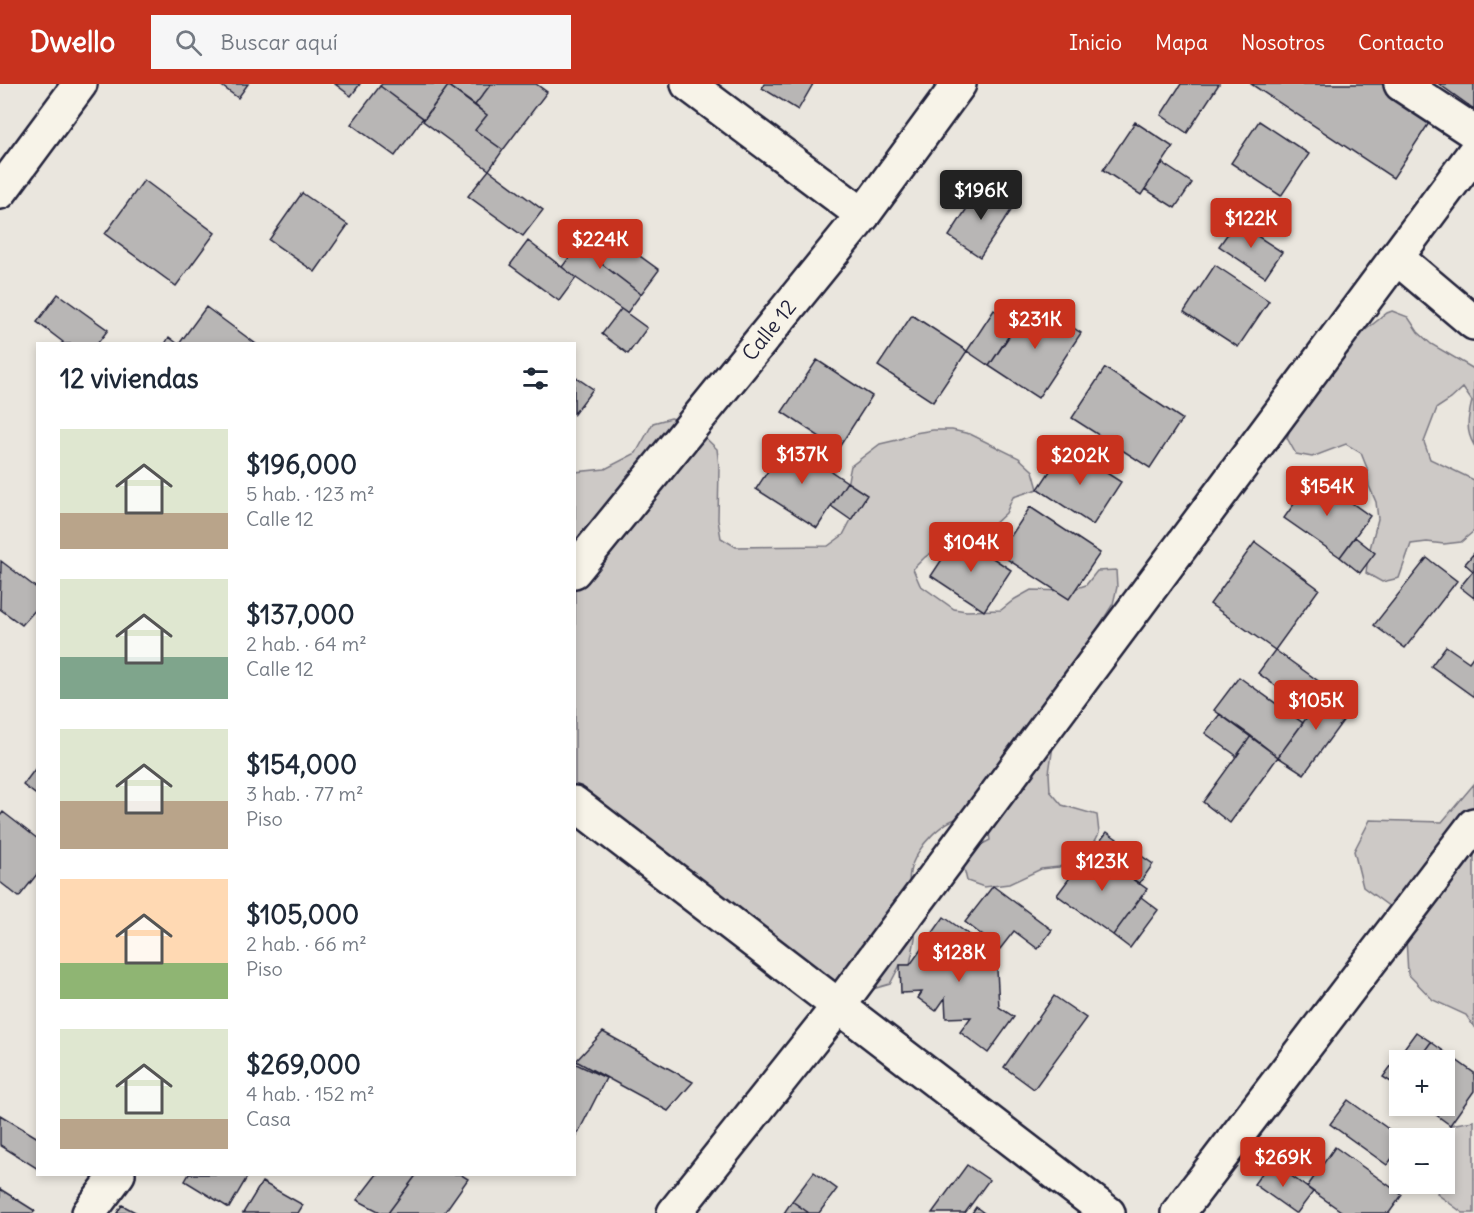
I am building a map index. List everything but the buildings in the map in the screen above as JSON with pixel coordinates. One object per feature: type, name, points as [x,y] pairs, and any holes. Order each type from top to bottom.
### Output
[{"type":"street","points":[[0,192],[80,84]]},
{"type":"street","points":[[688,84],[863,215]]},
{"type":"street","name":"Calle 12","points":[[576,570],[863,215],[959,84]]},
{"type":"street","points":[[1401,84],[1474,132]]},
{"type":"street","points":[[674,1213],[838,1007],[1474,153]]},
{"type":"street","points":[[1396,257],[1474,323]]},
{"type":"street","points":[[576,805],[1108,1213]]},
{"type":"street","points":[[1178,1213],[1474,825]]},
{"type":"street","points":[[89,1213],[117,1176]]},
{"type":"shaded area","points":[[1392,311],[1408,317],[1418,332],[1431,344],[1474,369],[1474,445],[1468,429],[1472,401],[1463,388],[1437,408],[1424,442],[1430,459],[1474,480],[1474,531],[1461,542],[1411,544],[1399,578],[1382,582],[1366,573],[1378,519],[1376,502],[1369,486],[1367,468],[1361,453],[1346,444],[1312,457],[1296,454],[1287,438],[1293,420],[1316,393],[1323,376],[1350,351],[1358,336]]},
{"type":"shaded area","points":[[671,418],[689,422],[717,449],[718,520],[721,538],[736,547],[828,546],[843,535],[854,514],[847,491],[851,466],[880,444],[915,433],[952,430],[970,434],[1019,458],[1033,471],[1038,489],[1013,497],[1006,513],[992,526],[973,526],[925,557],[913,569],[920,585],[954,609],[966,611],[1001,610],[1031,590],[1068,591],[1086,585],[1097,571],[1116,570],[1117,587],[1113,604],[1086,651],[1054,739],[1049,773],[1050,791],[1062,805],[1097,815],[1099,833],[1091,849],[1076,860],[1059,867],[1041,869],[1009,884],[984,887],[967,881],[963,864],[973,849],[990,840],[988,824],[971,817],[961,817],[951,821],[924,843],[910,872],[909,884],[916,933],[910,965],[900,965],[890,984],[873,989],[834,989],[576,813],[576,472],[605,469],[636,453],[653,423]]},
{"type":"shaded area","points":[[1474,784],[1474,1027],[1466,1015],[1433,1000],[1408,974],[1406,938],[1390,907],[1363,887],[1354,851],[1370,820],[1442,822]]},
{"type":"shaded area","points":[[1474,1121],[1474,1213],[1463,1213],[1437,1194],[1455,1194],[1455,1128],[1449,1128],[1450,1125]]}]
